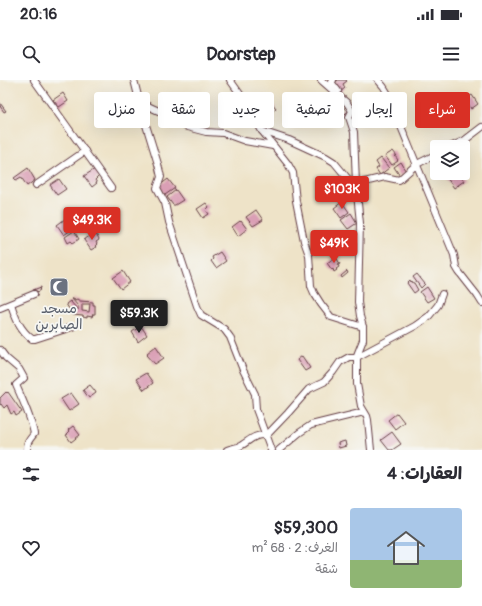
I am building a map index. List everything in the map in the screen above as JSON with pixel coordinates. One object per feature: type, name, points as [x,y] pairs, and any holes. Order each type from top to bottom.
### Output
[{"type":"street","points":[[34,80],[111,188]]},
{"type":"street","points":[[134,80],[137,92]]},
{"type":"street","points":[[230,80],[244,100],[262,131],[293,172],[296,201],[309,255],[310,281],[314,294],[331,317],[363,327]]},
{"type":"street","points":[[321,80],[334,92]]},
{"type":"street","points":[[332,80],[331,82],[338,92]]},
{"type":"street","points":[[378,80],[391,99],[454,254],[456,267],[482,303]]},
{"type":"street","points":[[344,101],[352,111],[349,117],[354,132],[356,184],[360,223],[358,302],[363,327],[363,340],[357,357],[357,384],[360,406],[368,420],[371,450]]},
{"type":"street","points":[[150,107],[187,127],[206,132],[223,133],[245,141],[273,146]]},
{"type":"street","points":[[147,128],[161,177],[157,188],[165,203],[197,306],[201,315],[224,329],[230,337],[243,370],[255,394],[256,410],[271,450]]},
{"type":"street","points":[[465,140],[482,128]]},
{"type":"street","points":[[262,131],[290,140],[326,157],[334,162],[349,180],[356,184],[385,177],[399,180],[417,164],[430,158]]},
{"type":"street","points":[[36,185],[85,151]]},
{"type":"street","points":[[0,308],[34,294]]},
{"type":"street","points":[[227,450],[241,446],[260,434],[265,435],[288,414],[309,389],[324,382],[340,362],[349,357],[357,357],[415,326],[429,316],[438,305],[442,294]]},
{"type":"street","points":[[11,304],[17,321],[32,338],[35,339],[72,327]]},
{"type":"street","points":[[0,350],[6,358],[19,369],[24,378],[16,385],[33,428],[34,434],[28,442],[27,450]]},
{"type":"street","points":[[279,450],[311,425],[364,412]]},
{"type":"building","points":[[338,80],[347,81],[343,84],[345,88],[340,92],[334,83]]},
{"type":"building","points":[[63,93],[68,101],[59,107],[53,100]]},
{"type":"building","points":[[472,95],[478,104],[471,109],[470,107],[470,96]]},
{"type":"building","points":[[0,103],[6,111],[4,112],[0,106]]},
{"type":"building","points":[[346,107],[349,111],[344,114],[344,108]]},
{"type":"building","points":[[393,151],[397,156],[395,156],[398,161],[392,165],[385,156]]},
{"type":"building","points":[[381,158],[389,168],[380,175],[376,169],[379,167],[376,162]]},
{"type":"building","points":[[401,162],[406,171],[400,176],[394,167]]},
{"type":"building","points":[[28,168],[35,180],[27,186],[21,177],[16,180],[14,178]]},
{"type":"building","points":[[95,169],[100,175],[95,180],[97,183],[92,187],[84,176]]},
{"type":"building","points":[[59,179],[66,189],[57,195],[50,185]]},
{"type":"building","points":[[168,179],[175,188],[165,195],[159,186]]},
{"type":"building","points":[[448,180],[463,180],[464,181],[454,188]]},
{"type":"building","points":[[176,190],[183,200],[173,205],[167,197]]},
{"type":"building","points":[[342,202],[349,212],[341,218],[334,208]]},
{"type":"building","points":[[206,203],[209,207],[206,210],[209,214],[203,218],[197,209]]},
{"type":"building","points":[[256,210],[263,220],[253,226],[246,217]]},
{"type":"building","points":[[351,213],[357,223],[348,229],[341,220]]},
{"type":"building","points":[[65,219],[72,228],[64,235],[57,225]]},
{"type":"building","points":[[240,221],[247,229],[238,236],[232,227]]},
{"type":"building","points":[[74,231],[79,239],[73,243],[71,241],[68,243],[65,237]]},
{"type":"building","points":[[95,232],[99,240],[96,242],[96,247],[91,250],[84,240]]},
{"type":"building","points":[[220,252],[226,261],[216,268],[211,261],[213,259],[212,257]]},
{"type":"building","points":[[336,257],[340,264],[334,272],[327,263]]},
{"type":"building","points":[[123,271],[130,282],[121,289],[113,278]]},
{"type":"building","points":[[347,271],[348,273],[342,278],[341,276]]},
{"type":"building","points":[[417,274],[425,284],[421,288],[413,277]]},
{"type":"building","points":[[410,280],[414,283],[418,290],[414,293],[407,283]]},
{"type":"building","points":[[41,287],[41,290],[34,292],[33,290]]},
{"type":"building","points":[[427,287],[434,298],[427,302],[420,292]]},
{"type":"building","points":[[74,298],[75,300],[77,299],[80,301],[93,302],[93,305],[95,305],[95,314],[93,314],[92,317],[87,316],[87,318],[73,315],[66,304],[70,301],[78,310],[78,306],[72,299]],"holes":[[[82,304],[90,304],[89,312],[82,311]]]},
{"type":"building","points":[[141,326],[147,335],[138,342],[132,332]]},
{"type":"building","points":[[156,346],[164,358],[155,364],[147,353]]},
{"type":"building","points":[[302,356],[310,368],[305,371],[297,360]]},
{"type":"building","points":[[146,373],[153,383],[144,390],[136,379]]},
{"type":"building","points":[[90,385],[96,393],[89,398],[83,390]]},
{"type":"building","points":[[8,392],[22,412],[16,416],[14,412],[11,414],[7,405],[4,408],[1,404],[0,405],[0,398]]},
{"type":"building","points":[[71,393],[79,404],[69,411],[61,399]]},
{"type":"building","points":[[397,413],[404,422],[395,429],[388,420]]},
{"type":"building","points":[[73,426],[80,435],[71,442],[66,435],[68,434],[68,430]]},
{"type":"building","points":[[392,432],[401,444],[392,450],[389,450],[381,440]]},
{"type":"building","points":[[345,441],[346,446],[339,448],[338,443]]},
{"type":"place","name":"مسجد الصابرين","points":[[59,287]]}]
